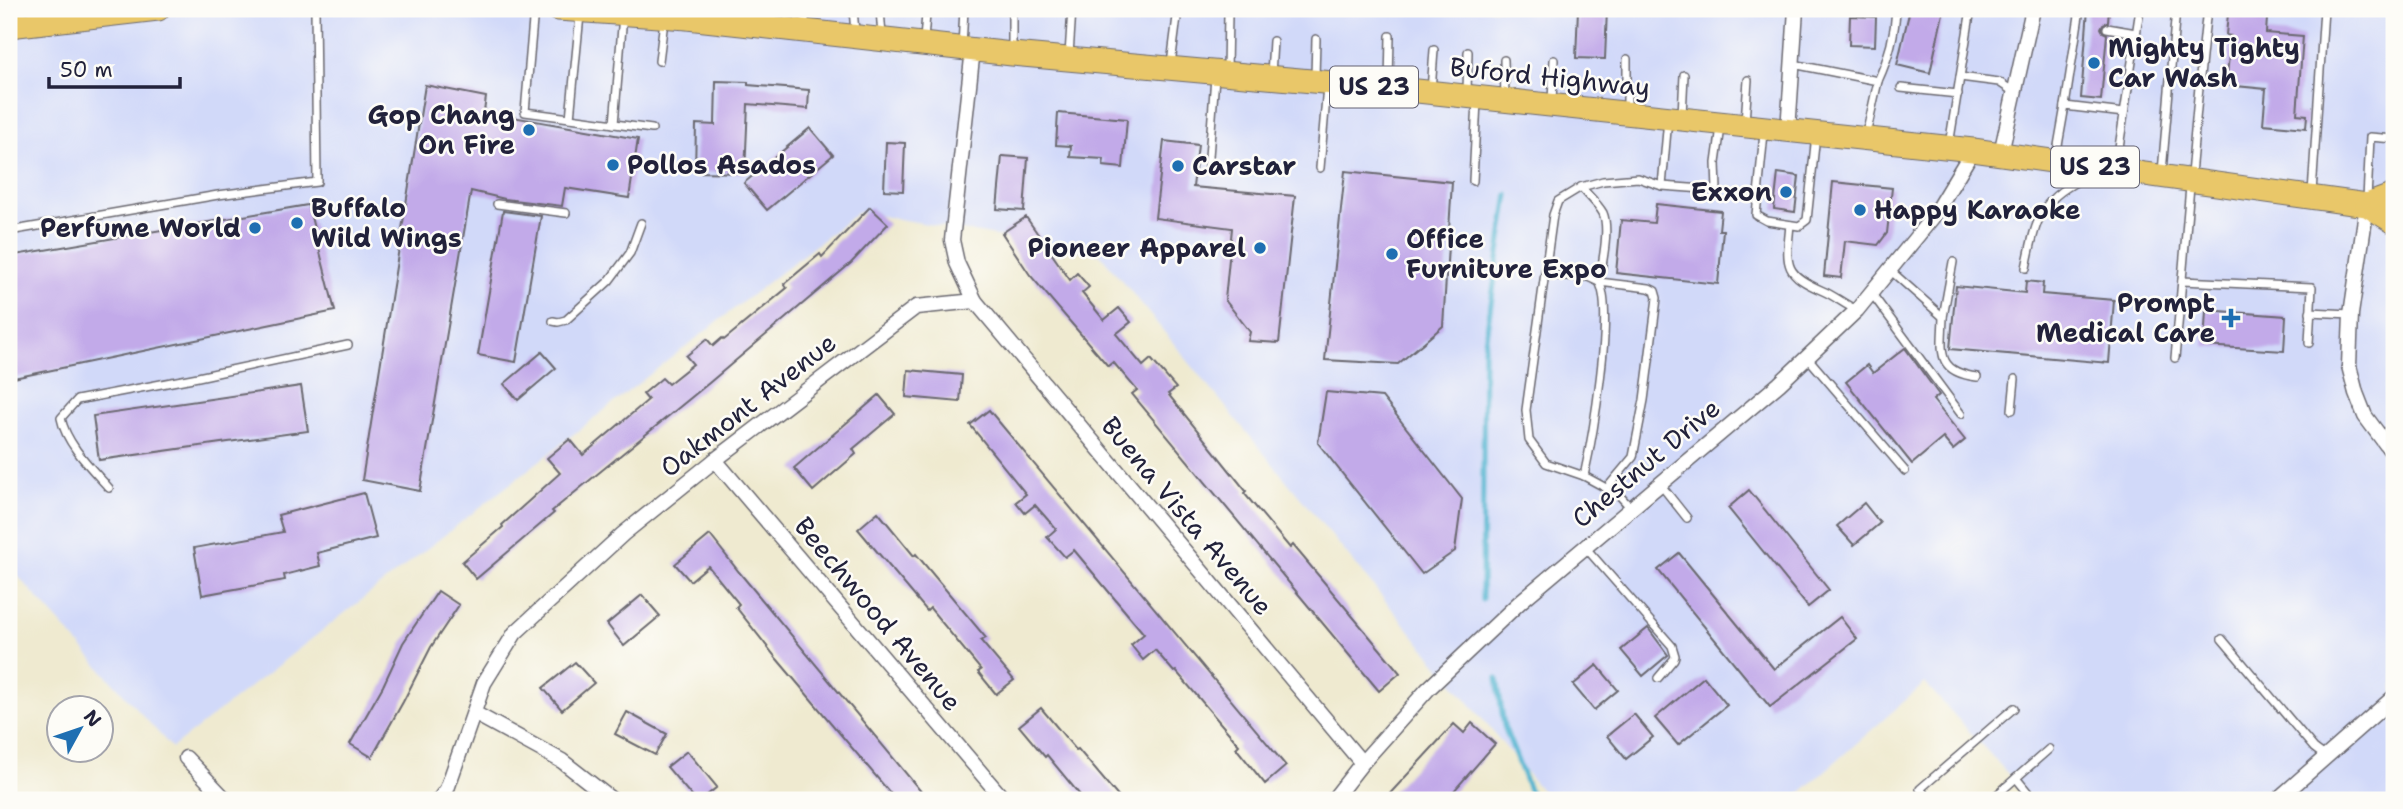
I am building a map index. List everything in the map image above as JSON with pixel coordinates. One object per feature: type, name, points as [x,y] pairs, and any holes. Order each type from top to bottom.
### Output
[{"type":"main road","points":[[9,26],[93,12],[158,9]]},
{"type":"main road","name":"Buford Highway","points":[[569,10],[739,20],[805,19],[855,36],[967,49],[1389,88],[2001,153],[2367,205],[2394,222]]},
{"type":"main road","name":"Buford Highway","points":[[2367,205],[2394,195]]},
{"type":"street","points":[[1788,131],[1796,9]]},
{"type":"street","points":[[2001,153],[2033,9]]},
{"type":"street","points":[[967,49],[952,240],[957,263],[975,301]]},
{"type":"street","name":"Chestnut Drive","points":[[1333,800],[1428,690],[1520,602],[1808,358],[1857,310],[1932,218],[1973,150]]},
{"type":"street","points":[[2367,205],[2351,314],[2349,366],[2365,416],[2394,456]]},
{"type":"street","name":"Oakmont Avenue","points":[[439,800],[447,789],[484,683],[515,633],[623,534],[715,460],[916,307],[975,301]]},
{"type":"street","name":"Buena Vista Avenue","points":[[975,301],[1362,764]]},
{"type":"street","name":"Beechwood Avenue","points":[[715,460],[1004,800]]},
{"type":"street","points":[[2277,800],[2394,697]]},
{"type":"street","points":[[474,713],[562,761],[612,800]]},
{"type":"street","points":[[186,758],[226,800]]},
{"type":"lane","points":[[9,231],[218,195],[317,182],[315,9]]},
{"type":"lane","points":[[534,9],[525,112],[652,129]]},
{"type":"lane","points":[[853,9],[855,36]]},
{"type":"lane","points":[[880,9],[883,39]]},
{"type":"lane","points":[[924,44],[926,15],[930,9]]},
{"type":"lane","points":[[964,9],[967,49]]},
{"type":"lane","points":[[1012,9],[1012,54]]},
{"type":"lane","points":[[1069,59],[1072,9]]},
{"type":"lane","points":[[1171,68],[1178,9]]},
{"type":"lane","points":[[1865,139],[1878,81],[1889,56],[1896,9]]},
{"type":"lane","points":[[1949,148],[1971,9]]},
{"type":"lane","points":[[2055,161],[2080,9]]},
{"type":"lane","points":[[2026,268],[2040,212],[2051,199],[2063,188],[2111,169],[2124,113],[2140,9]]},
{"type":"lane","points":[[2161,176],[2176,9]]},
{"type":"lane","points":[[2175,358],[2207,9]]},
{"type":"lane","points":[[2312,197],[2324,9]]},
{"type":"lane","points":[[569,10],[570,118]]},
{"type":"lane","points":[[1208,170],[1210,113],[1221,73],[1228,14]]},
{"type":"lane","points":[[614,124],[623,15]]},
{"type":"lane","points":[[659,61],[680,15]]},
{"type":"lane","points":[[2077,23],[2087,24]]},
{"type":"lane","points":[[2107,28],[2136,33]]},
{"type":"lane","points":[[1389,88],[1390,36]]},
{"type":"lane","points":[[1316,39],[1322,82],[1320,168]]},
{"type":"lane","points":[[1271,78],[1273,41]]},
{"type":"lane","points":[[1431,93],[1434,50]]},
{"type":"lane","points":[[1468,52],[1472,97],[1472,181]]},
{"type":"lane","points":[[1626,113],[1629,82],[1627,59]]},
{"type":"lane","points":[[1504,60],[1505,100]]},
{"type":"lane","points":[[1552,105],[1554,60]]},
{"type":"lane","points":[[1792,64],[1878,81]]},
{"type":"lane","points":[[1662,186],[1684,75]]},
{"type":"lane","points":[[1960,77],[1999,82],[2015,92]]},
{"type":"lane","points":[[1748,80],[1763,167],[1756,215],[1768,221],[1799,226],[1807,220],[1816,134]]},
{"type":"lane","points":[[1902,88],[1958,94]]},
{"type":"lane","points":[[2065,106],[2124,113]]},
{"type":"lane","points":[[1631,508],[1619,495],[1607,488],[1584,476],[1546,463],[1529,440],[1526,410],[1553,215],[1558,201],[1581,187],[1603,181],[1638,178],[1662,186],[1717,190],[1716,163],[1721,124]]},
{"type":"lane","points":[[2367,205],[2370,137],[2394,139]]},
{"type":"lane","points":[[1581,187],[1602,212],[1604,220],[1604,255],[1600,282],[1605,293],[1601,365],[1592,440],[1584,476]]},
{"type":"lane","points":[[497,204],[566,213]]},
{"type":"lane","points":[[552,321],[566,320],[609,281],[630,253],[640,223]]},
{"type":"lane","points":[[1790,225],[1788,262],[1795,275],[1805,285],[1826,292],[1838,302],[1857,310]]},
{"type":"lane","points":[[1953,262],[1943,317],[1942,351],[1946,364],[1954,372],[1977,377]]},
{"type":"lane","points":[[1891,271],[1943,317]]},
{"type":"lane","points":[[1545,275],[1588,277],[1600,282],[1644,286],[1655,291],[1657,298],[1644,400],[1633,457],[1607,488]]},
{"type":"lane","points":[[2182,281],[2312,287],[2309,344]]},
{"type":"lane","points":[[1872,294],[1961,414]]},
{"type":"lane","points":[[2311,312],[2351,314]]},
{"type":"lane","points":[[109,488],[74,446],[62,426],[61,418],[77,400],[348,345]]},
{"type":"lane","points":[[1808,358],[1905,471]]},
{"type":"lane","points":[[2012,410],[2015,379]]},
{"type":"lane","points":[[1659,484],[1687,518]]},
{"type":"lane","points":[[1585,547],[1672,646],[1674,659],[1658,678]]},
{"type":"lane","points":[[2222,639],[2314,748],[2326,757]]},
{"type":"lane","points":[[1930,800],[1920,789],[2014,708]]},
{"type":"lane","points":[[1991,800],[2049,749]]},
{"type":"lane","points":[[2016,778],[2034,800]]},
{"type":"shaded area","points":[[9,9],[2394,9],[2394,800],[2032,800],[1925,683],[1792,800],[1549,800],[1100,254],[858,212],[172,748],[9,566]]},
{"type":"building","points":[[1578,9],[1607,9],[1605,59],[1576,58]]},
{"type":"building","points":[[1910,9],[1944,9],[1930,73],[1897,65]]},
{"type":"building","name":"Mighty Tighty Car Wash","points":[[2088,9],[2109,9],[2108,22],[2101,28],[2107,34],[2101,100],[2081,98]]},
{"type":"building","points":[[2228,14],[2267,18],[2266,33],[2303,36],[2297,114],[2307,115],[2306,128],[2263,124],[2266,89],[2226,85],[2231,36],[2226,35]]},
{"type":"building","points":[[1850,16],[1876,17],[1875,46],[1849,45]]},
{"type":"building","points":[[716,81],[809,90],[808,109],[748,104],[745,173],[695,172],[696,124],[715,125]]},
{"type":"building","points":[[425,85],[486,97],[484,112],[638,139],[629,198],[565,188],[562,206],[505,199],[471,191],[420,491],[362,480]]},
{"type":"building","points":[[1058,113],[1127,119],[1123,168],[1103,166],[1104,159],[1070,157],[1071,146],[1056,145]]},
{"type":"building","points":[[810,128],[833,155],[767,210],[744,183]]},
{"type":"building","name":"Pioneer Apparel","points":[[1164,141],[1198,145],[1193,187],[1295,196],[1279,343],[1248,341],[1250,332],[1225,300],[1232,228],[1155,218]]},
{"type":"building","points":[[886,142],[905,143],[903,191],[884,190]]},
{"type":"building","points":[[1002,156],[1028,158],[1024,211],[997,209]]},
{"type":"building","name":"Office Furniture Expo","points":[[1345,171],[1452,182],[1443,326],[1398,364],[1325,360]]},
{"type":"building","name":"Exxon","points":[[1778,173],[1799,176],[1795,212],[1774,209]]},
{"type":"building","name":"Happy Karaoke","points":[[1833,182],[1892,188],[1887,233],[1878,245],[1845,241],[1841,278],[1824,276]]},
{"type":"building","points":[[1656,204],[1721,211],[1719,230],[1723,230],[1718,284],[1616,273],[1621,220],[1654,223]]},
{"type":"building","points":[[308,205],[335,311],[9,379],[9,256]]},
{"type":"building","points":[[870,207],[888,224],[851,263],[552,511],[554,513],[476,579],[462,562],[560,473],[547,458],[570,439],[583,455],[648,400],[643,394],[662,378],[668,384],[693,364],[686,356],[707,339],[713,346],[722,338],[724,340],[787,288],[784,284],[820,254],[822,257]]},
{"type":"building","points":[[503,211],[541,216],[516,362],[478,355]]},
{"type":"building","points":[[1026,217],[1070,280],[1077,273],[1089,287],[1082,293],[1104,320],[1119,308],[1131,322],[1116,334],[1143,366],[1151,359],[1176,388],[1168,394],[1246,491],[1244,493],[1290,548],[1293,545],[1400,673],[1379,691],[1132,394],[1137,390],[1113,362],[1108,366],[1030,275],[1002,233]]},
{"type":"building","points":[[2026,281],[2043,283],[2042,294],[2114,300],[2109,363],[1950,349],[1956,286],[2025,293]]},
{"type":"building","points":[[2206,310],[2286,316],[2284,351],[2204,346]]},
{"type":"building","points":[[1905,348],[1939,395],[1933,400],[1965,440],[1953,450],[1943,438],[1912,464],[1846,382],[1867,365],[1873,373]]},
{"type":"building","points":[[542,352],[556,368],[518,400],[504,384]]},
{"type":"building","points":[[908,370],[962,375],[960,402],[906,397]]},
{"type":"building","points":[[301,386],[308,431],[99,460],[93,416]]},
{"type":"building","points":[[1326,392],[1382,397],[1462,499],[1455,551],[1422,574],[1318,443]]},
{"type":"building","points":[[879,395],[895,414],[853,449],[856,454],[813,491],[794,468]]},
{"type":"building","points":[[989,410],[1286,766],[1265,784],[1236,748],[1239,745],[1176,671],[1174,672],[1155,650],[1143,660],[1131,645],[1144,634],[1074,550],[1065,557],[1047,537],[1056,529],[1035,505],[1025,513],[1016,502],[1026,494],[970,425]]},
{"type":"building","points":[[1749,490],[1829,590],[1808,607],[1728,508]]},
{"type":"building","points":[[364,493],[376,538],[317,553],[320,566],[284,575],[285,580],[202,595],[194,548],[283,532],[278,515]]},
{"type":"building","points":[[1864,503],[1880,523],[1854,545],[1837,526]]},
{"type":"building","points":[[878,512],[986,638],[981,641],[1014,680],[996,694],[978,672],[981,670],[930,608],[927,611],[858,529]]},
{"type":"building","points":[[710,535],[928,800],[896,800],[777,659],[736,607],[739,604],[708,566],[690,581],[675,564]]},
{"type":"building","points":[[1679,553],[1774,669],[1840,617],[1857,639],[1770,707],[1658,570]]},
{"type":"building","points":[[438,591],[459,605],[431,647],[372,757],[350,744],[383,686],[403,643]]},
{"type":"building","points":[[642,595],[660,616],[624,646],[607,624]]},
{"type":"building","points":[[1648,628],[1668,655],[1643,676],[1621,650]]},
{"type":"building","points":[[575,662],[594,683],[562,710],[543,688]]},
{"type":"building","points":[[1597,665],[1618,690],[1594,710],[1573,685]]},
{"type":"building","points":[[1704,677],[1727,705],[1678,745],[1655,718]]},
{"type":"building","points":[[1041,708],[1121,800],[1084,800],[1047,755],[1045,757],[1019,726]]},
{"type":"building","points":[[627,712],[667,734],[655,755],[615,734]]},
{"type":"building","points":[[1634,714],[1653,737],[1626,759],[1607,736]]},
{"type":"building","points":[[1472,723],[1495,744],[1446,800],[1384,800],[1454,724],[1464,733]]},
{"type":"building","points":[[687,751],[717,787],[701,800],[695,800],[667,767]]},
{"type":"waterway","points":[[1482,600],[1484,349],[1508,195]]},
{"type":"waterway","points":[[1497,678],[1504,726],[1533,800]]},
{"type":"place","name":"Mighty Tighty Car Wash","points":[[2094,63]]},
{"type":"place","name":"Gop Chang On Fire","points":[[529,130]]},
{"type":"place","name":"Pollos Asados","points":[[613,165]]},
{"type":"place","name":"Carstar","points":[[1178,166]]},
{"type":"place","name":"Exxon","points":[[1786,192]]},
{"type":"place","name":"Happy Karaoke","points":[[1860,210]]},
{"type":"place","name":"Buffalo Wild Wings","points":[[297,223]]},
{"type":"place","name":"Perfume World","points":[[255,228]]},
{"type":"place","name":"Pioneer Apparel","points":[[1260,248]]},
{"type":"place","name":"Office Furniture Expo","points":[[1392,254]]},
{"type":"place","name":"Prompt Medical Care","points":[[2231,318]]}]
